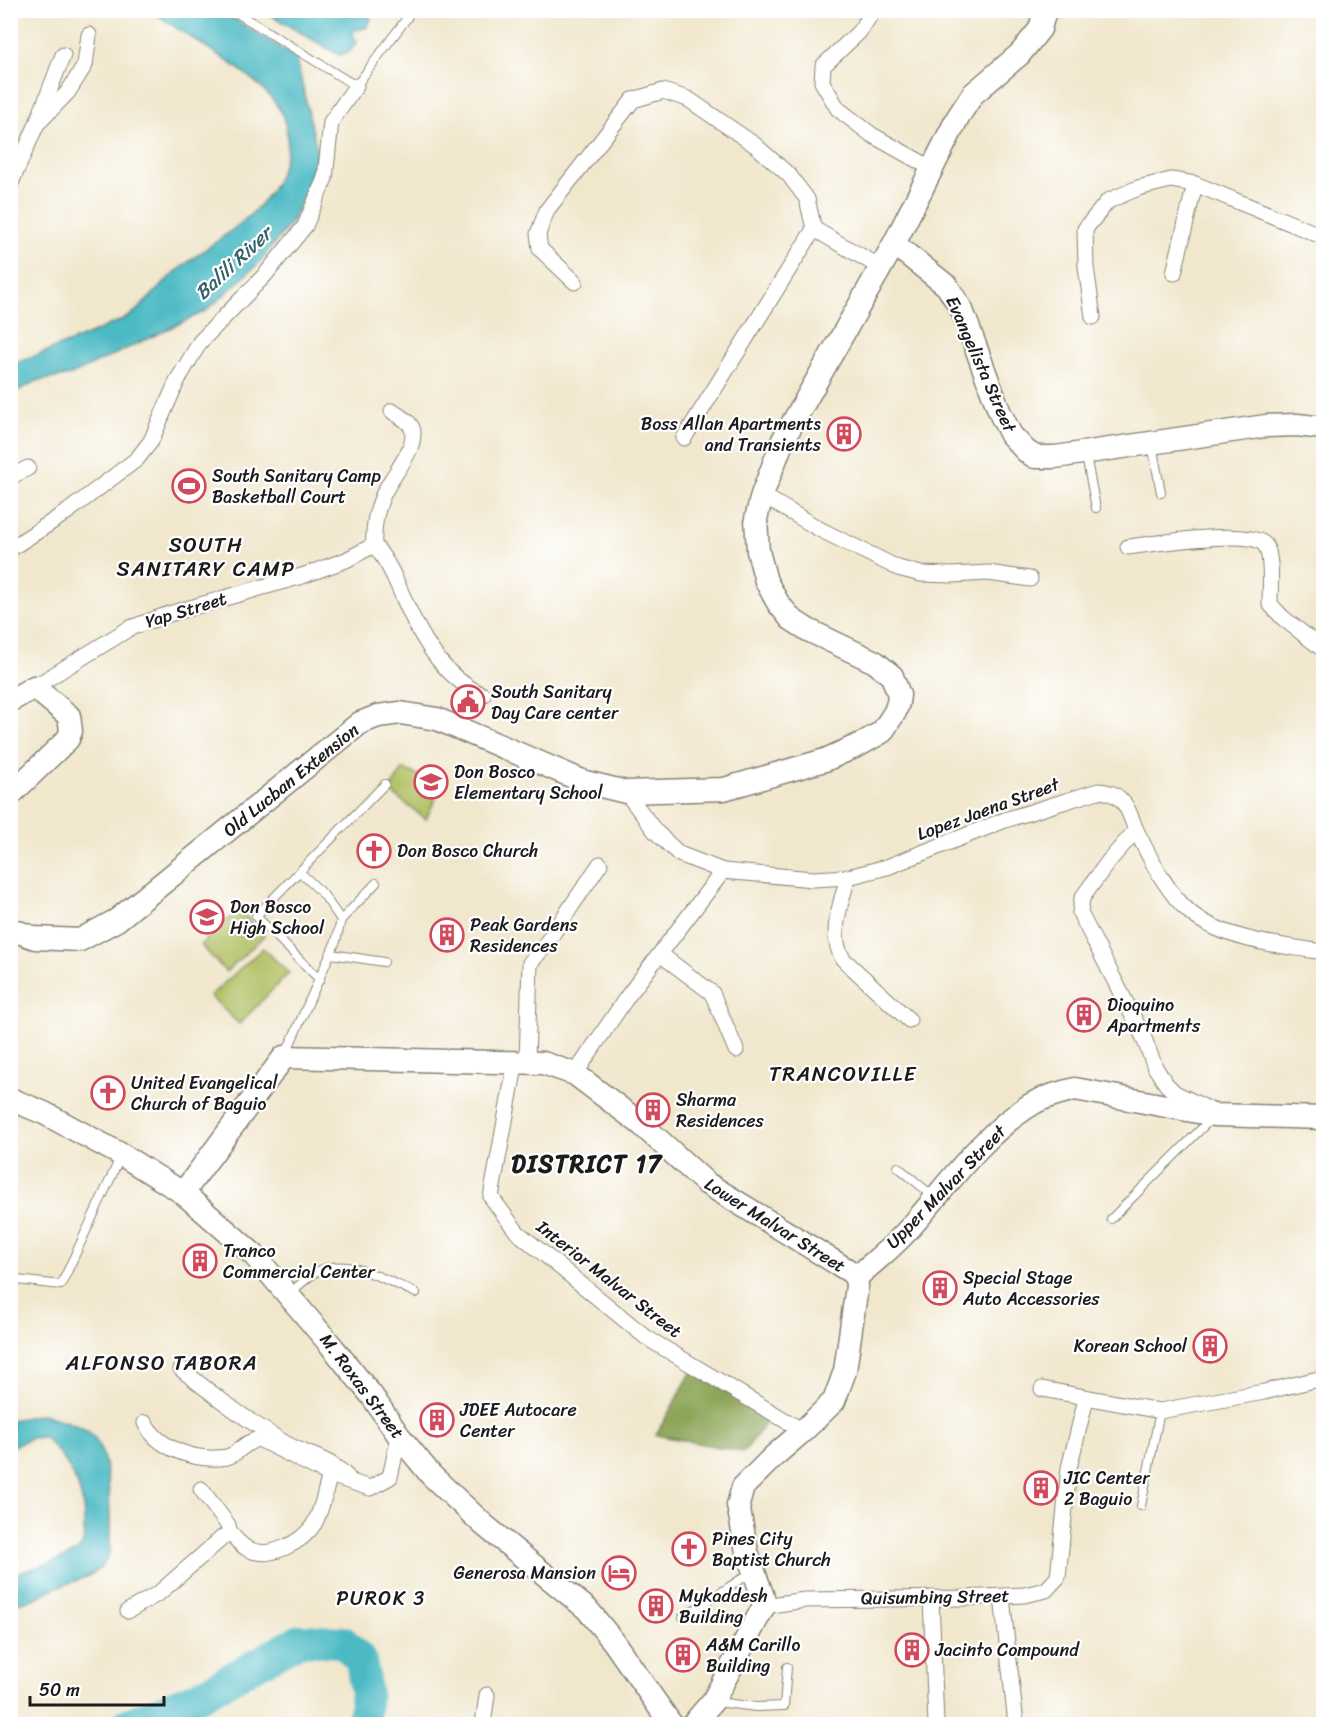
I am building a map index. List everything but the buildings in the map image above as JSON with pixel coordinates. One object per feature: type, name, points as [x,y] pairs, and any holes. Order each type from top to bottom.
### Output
[{"type":"street","points":[[874,10],[859,32],[838,49],[823,66],[822,82],[838,109],[872,135],[931,168]]},
{"type":"street","points":[[626,792],[724,789],[825,760],[882,732],[895,712],[899,695],[891,676],[885,670],[875,662],[808,630],[791,619],[778,603],[766,581],[758,551],[756,519],[762,495],[783,440],[894,244],[958,117],[973,94],[1020,54],[1040,28],[1045,10]]},
{"type":"street","points":[[36,126],[68,92],[85,65],[89,35]]},
{"type":"street","points":[[10,185],[36,126],[63,55]]},
{"type":"street","points":[[10,549],[67,512],[137,459],[151,441],[177,381],[200,342],[265,275],[305,226],[325,178],[332,122],[356,86]]},
{"type":"street","points":[[575,282],[540,249],[538,234],[547,210],[633,100],[663,91],[688,99],[755,145],[789,175],[807,200],[814,230],[684,438]]},
{"type":"street","points":[[1093,316],[1086,267],[1085,229],[1108,201],[1138,188],[1171,180],[1195,184],[1323,237]]},
{"type":"street","points":[[1174,273],[1195,184]]},
{"type":"street","points":[[814,230],[880,267]]},
{"type":"street","name":"Evangelista Street","points":[[894,244],[946,286],[952,294],[962,310],[1000,413],[1011,435],[1035,457],[1055,457],[1266,426],[1297,425],[1323,428]]},
{"type":"street","points":[[392,411],[411,426],[414,434],[404,459],[383,495],[375,523],[374,545],[392,569],[408,607],[432,653],[454,678],[483,695]]},
{"type":"street","points":[[10,477],[28,468]]},
{"type":"street","points":[[762,495],[822,530],[898,568],[921,574],[988,573],[1030,579]]},
{"type":"street","points":[[1128,547],[1212,537],[1257,539],[1265,546],[1270,562],[1270,604],[1283,618],[1323,650]]},
{"type":"street","name":"Yap Street","points":[[10,701],[130,628],[170,614],[302,576],[346,560],[374,545]]},
{"type":"street","points":[[10,795],[68,739],[71,731],[69,716],[34,687]]},
{"type":"street","name":"Old Lucban Extension","points":[[10,929],[35,938],[80,940],[117,920],[360,723],[378,716],[400,713],[437,719],[585,782],[626,792]]},
{"type":"street","name":"Lopez Jaena Street","points":[[626,792],[655,831],[679,854],[723,871],[813,879],[848,877],[887,867],[1005,820],[1098,791],[1112,792],[1125,803],[1136,830],[1177,900],[1193,914],[1211,926],[1264,944],[1323,952]]},
{"type":"street","points":[[1136,830],[1108,862],[1082,898],[1080,913],[1143,1036],[1155,1067],[1166,1084],[1175,1093],[1206,1107],[1214,1115]]},
{"type":"street","name":"Interior Malvar Street","points":[[600,864],[543,948],[530,963],[521,1062],[491,1197],[517,1232],[647,1338],[803,1431]]},
{"type":"street","points":[[575,1074],[627,997],[723,871]]},
{"type":"street","points":[[848,877],[838,919],[836,948],[843,959],[909,1020]]},
{"type":"street","points":[[660,954],[712,993],[736,1050]]},
{"type":"street","points":[[183,1193],[284,1057]]},
{"type":"street","name":"Lower Malvar Street","points":[[284,1057],[543,1063],[575,1074],[641,1124],[706,1183],[850,1272],[856,1278],[857,1286],[845,1371],[834,1401],[743,1487],[738,1506],[753,1571],[764,1606]]},
{"type":"street","name":"Upper Malvar Street","points":[[856,1278],[904,1234],[980,1147],[1033,1103],[1053,1095],[1075,1089],[1214,1115],[1323,1118]]},
{"type":"street","name":"M. Roxas Street","points":[[10,1099],[44,1113],[122,1155],[183,1193],[254,1255],[289,1294],[372,1396],[399,1436],[431,1475],[484,1525],[587,1609],[613,1641],[671,1725]]},
{"type":"street","points":[[181,1370],[222,1403],[282,1442],[339,1467],[350,1480]]},
{"type":"street","points":[[1042,1389],[1160,1411],[1264,1392],[1314,1380],[1323,1381]]},
{"type":"street","name":"Quisumbing Street","points":[[764,1606],[805,1600],[1002,1597],[1046,1590],[1058,1577],[1069,1468],[1086,1399]]},
{"type":"street","points":[[145,1423],[150,1433],[189,1456],[228,1456],[249,1441],[259,1439],[330,1475],[370,1488],[390,1477],[399,1436]]},
{"type":"street","points":[[201,1489],[228,1525],[230,1533],[248,1549],[265,1551],[291,1545],[307,1534],[315,1522],[330,1475]]},
{"type":"street","points":[[128,1611],[159,1593],[230,1533]]},
{"type":"street","points":[[1002,1597],[1016,1725]]},
{"type":"street","points":[[931,1598],[936,1725]]},
{"type":"street","points":[[693,1725],[713,1701],[764,1606]]},
{"type":"street","points":[[483,1725],[487,1695]]},
{"type":"lane","points":[[232,10],[356,86],[407,18],[410,10]]},
{"type":"lane","points":[[1152,442],[1161,493]]},
{"type":"lane","points":[[1086,451],[1096,508]]},
{"type":"lane","points":[[320,980],[256,916],[385,784]]},
{"type":"lane","points":[[300,872],[323,894],[341,920]]},
{"type":"lane","points":[[284,1057],[331,954],[341,920],[376,883]]},
{"type":"lane","points":[[331,954],[384,962]]},
{"type":"lane","points":[[1111,1219],[1214,1115]]},
{"type":"lane","points":[[16,1280],[61,1285],[122,1155]]},
{"type":"lane","points":[[898,1167],[935,1198]]},
{"type":"lane","points":[[289,1294],[317,1272],[331,1267],[347,1267],[376,1276],[416,1293]]},
{"type":"lane","points":[[1141,1506],[1160,1411]]},
{"type":"lane","points":[[683,1617],[753,1571]]},
{"type":"lane","points":[[713,1701],[756,1707],[784,1706],[787,1667]]},
{"type":"green space","points":[[403,769],[442,785],[426,819],[389,791]]},
{"type":"green space","points":[[239,909],[264,936],[226,972],[201,945]]},
{"type":"green space","points":[[263,948],[289,973],[239,1024],[210,996]]},
{"type":"green space","points":[[692,1371],[769,1419],[744,1452],[656,1435]]},
{"type":"water","name":"Balili River","points":[[152,11],[221,11],[296,57],[317,150],[313,173],[293,220],[257,265],[206,311],[71,375],[37,381],[11,394],[11,365],[128,317],[171,276],[255,210],[268,195],[279,176],[286,154],[287,132],[280,110],[270,96],[239,69]]},
{"type":"water","points":[[263,11],[369,11],[371,19],[366,28],[354,30],[356,43],[350,52],[339,55]]},
{"type":"water","points":[[42,1414],[80,1427],[90,1433],[97,1443],[103,1456],[109,1488],[110,1550],[107,1559],[96,1572],[35,1598],[11,1604],[11,1575],[66,1557],[79,1549],[84,1539],[84,1513],[79,1489],[62,1457],[44,1437],[31,1438],[11,1447],[11,1420]]},
{"type":"waterway","points":[[128,1724],[199,1696],[300,1640],[343,1642],[361,1660],[366,1693],[363,1724]]},
{"type":"place","name":"Boss Allan Apartments and Transients","points":[[844,434]]},
{"type":"place","name":"South Sanitary Camp Basketball Court","points":[[189,486]]},
{"type":"place","name":"South Sanitary Day Care center","points":[[468,702]]},
{"type":"place","name":"Don Bosco Elementary School","points":[[431,782]]},
{"type":"place","name":"Don Bosco Church","points":[[374,851]]},
{"type":"place","name":"Don Bosco High School","points":[[207,917]]},
{"type":"place","name":"Peak Gardens Residences","points":[[447,935]]},
{"type":"place","name":"Dioquino Apartments","points":[[1084,1015]]},
{"type":"place","name":"United Evangelical Church of Baguio","points":[[108,1093]]},
{"type":"place","name":"Sharma Residences","points":[[653,1110]]},
{"type":"place","name":"Tranco Commercial Center","points":[[200,1261]]},
{"type":"place","name":"Special Stage Auto Accessories","points":[[940,1288]]},
{"type":"place","name":"Korean School","points":[[1210,1346]]},
{"type":"place","name":"JDEE Autocare Center","points":[[437,1420]]},
{"type":"place","name":"JIC Center 2 Baguio","points":[[1041,1488]]},
{"type":"place","name":"Pines City Baptist Church","points":[[689,1549]]},
{"type":"place","name":"Generosa Mansion","points":[[619,1573]]},
{"type":"place","name":"Mykaddesh Building","points":[[656,1606]]},
{"type":"place","name":"Jacinto Compound","points":[[912,1650]]},
{"type":"place","name":"A&M Carillo Building","points":[[683,1655]]},
{"type":"district","name":"SOUTH SANITARY CAMP","points":[[206,557]]},
{"type":"district","name":"TRANCOVILLE","points":[[843,1074]]},
{"type":"district","name":"DISTRICT 17","points":[[587,1164]]},
{"type":"district","name":"ALFONSO TABORA","points":[[162,1363]]},
{"type":"district","name":"PUROK 3","points":[[381,1598]]}]
